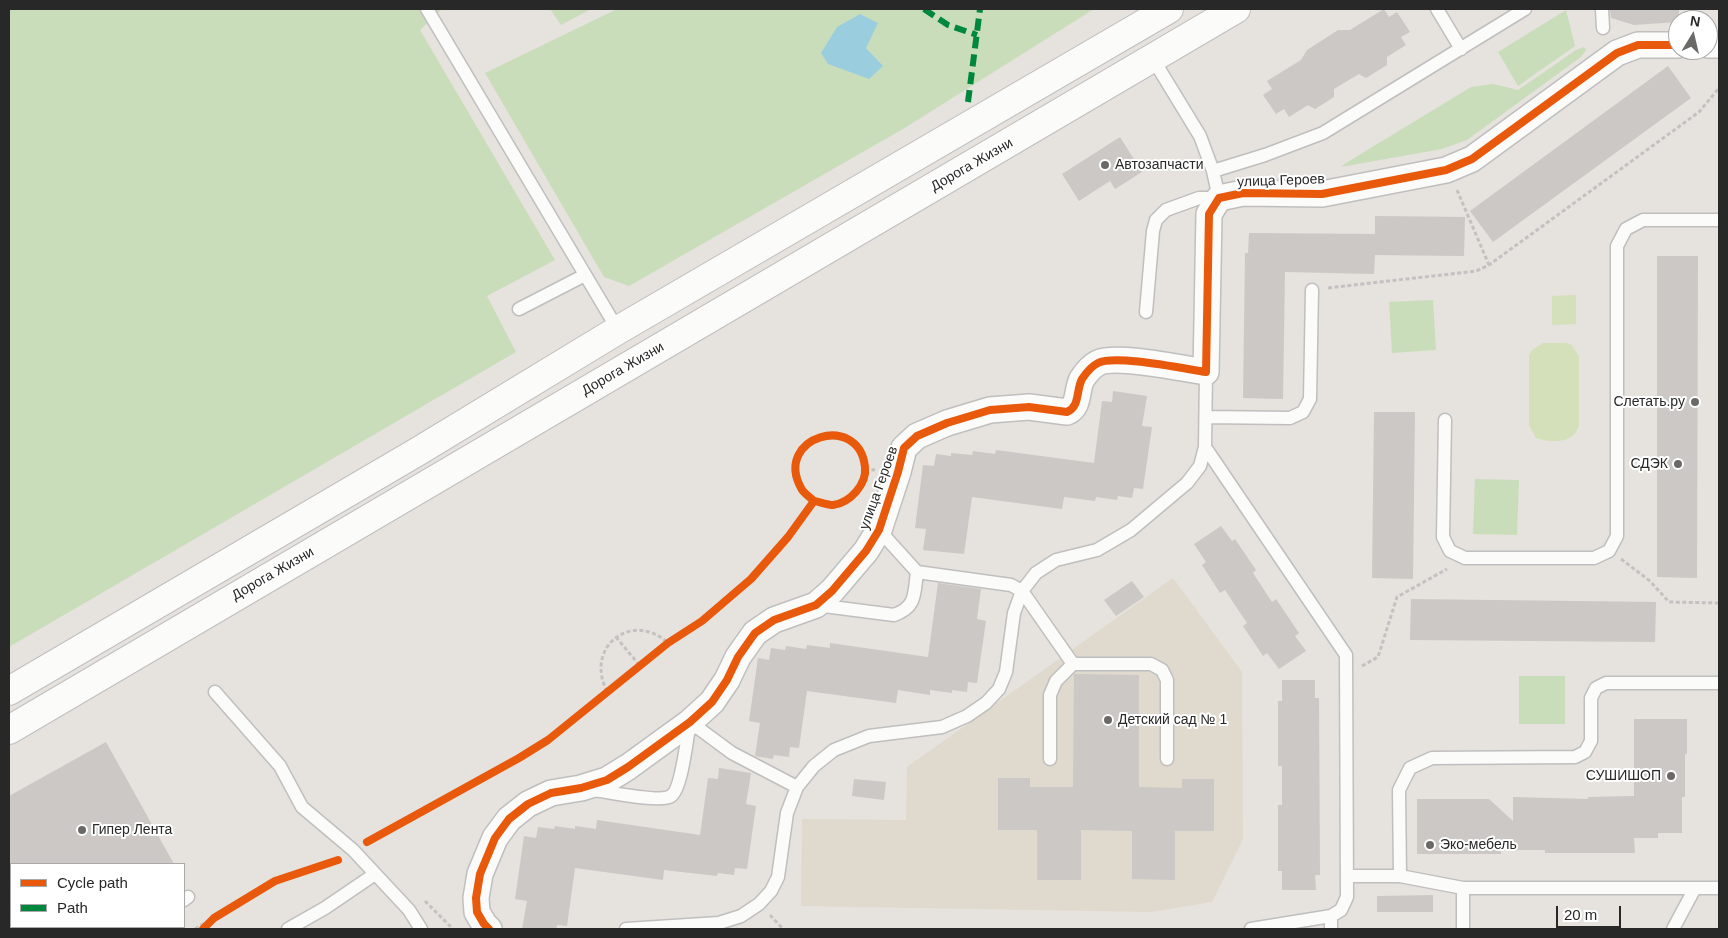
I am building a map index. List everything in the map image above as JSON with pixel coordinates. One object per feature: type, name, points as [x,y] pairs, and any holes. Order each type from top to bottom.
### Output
[{"type":"main road","points":[[9,691],[417,452],[1134,23],[1169,9]]},
{"type":"main road","name":"Дорога Жизни","points":[[9,730],[1236,9]]},
{"type":"street","name":"улица Героев","points":[[489,929],[477,912],[476,898],[480,874],[495,838],[509,819],[528,804],[552,793],[581,788],[607,780],[628,767],[690,722],[712,702],[755,633],[774,620],[816,605],[832,591],[866,551],[879,530],[904,448],[918,436],[990,410],[1029,407],[1067,412],[1072,410],[1076,406],[1079,386],[1086,372],[1098,362],[1114,359],[1206,372],[1209,214],[1219,198],[1243,193],[1322,194],[1446,170],[1472,159],[1617,53],[1638,45],[1668,45]]},
{"type":"lane","points":[[427,9],[618,330]]},
{"type":"lane","points":[[1437,9],[1461,48]]},
{"type":"lane","points":[[1213,171],[1265,155],[1323,133],[1525,9]]},
{"type":"lane","points":[[1602,9],[1603,28]]},
{"type":"lane","points":[[1146,312],[1153,231],[1156,220],[1166,210],[1199,198],[1219,198],[1213,171],[1200,136],[1153,59]]},
{"type":"lane","points":[[1445,420],[1443,537],[1450,550],[1464,558],[1594,558],[1609,550],[1617,536],[1617,246],[1626,229],[1643,220],[1719,220]]},
{"type":"lane","points":[[519,309],[585,275]]},
{"type":"lane","points":[[1206,417],[1290,418],[1303,412],[1310,399],[1312,290]]},
{"type":"lane","points":[[626,929],[718,923],[741,916],[759,904],[771,891],[778,877],[787,814],[797,788],[814,766],[834,750],[868,736],[942,727],[967,716],[986,703],[999,688],[1006,672],[1014,613],[1022,590],[1036,573],[1056,560],[1097,550],[1131,530],[1187,483],[1200,466],[1205,447],[1206,372]]},
{"type":"lane","points":[[1205,447],[1346,655],[1347,898],[1341,910],[1331,916],[1251,929]]},
{"type":"lane","points":[[879,530],[917,572],[1010,586],[1022,590],[1074,664]]},
{"type":"lane","points":[[816,605],[894,616],[905,611],[912,602],[917,572]]},
{"type":"lane","points":[[1050,759],[1050,695],[1056,681],[1074,664],[1151,664],[1162,670],[1167,680],[1167,759]]},
{"type":"lane","points":[[1400,876],[1399,790],[1410,768],[1432,758],[1574,757],[1585,752],[1591,741],[1591,698],[1596,688],[1606,683],[1719,683]]},
{"type":"lane","points":[[215,692],[280,766],[302,807],[353,850],[409,910],[421,929]]},
{"type":"lane","points":[[581,788],[660,799],[671,796],[678,786],[690,722],[732,753],[797,788]]},
{"type":"lane","points":[[288,929],[325,908],[375,874]]},
{"type":"lane","points":[[1347,876],[1400,876],[1463,888],[1719,888]]},
{"type":"lane","points":[[1463,888],[1463,929]]},
{"type":"lane","points":[[1673,929],[1695,888]]},
{"type":"lane","points":[[1331,916],[1331,929]]},
{"type":"path","points":[[1312,290],[1476,271],[1489,265],[1699,112],[1719,88]]},
{"type":"path","points":[[1456,187],[1489,265]]},
{"type":"path","points":[[864,462],[864,477]]},
{"type":"path","points":[[1609,550],[1650,581],[1669,602],[1719,603]]},
{"type":"path","points":[[1346,675],[1378,658],[1397,598],[1464,558]]},
{"type":"path","points":[[367,842],[527,754],[548,740],[672,641],[644,630],[634,630],[616,637],[609,644],[600,662],[602,682],[607,691]]},
{"type":"path","points":[[616,637],[640,666]]},
{"type":"path","points":[[195,929],[274,881],[338,860]]},
{"type":"path","points":[[203,929],[214,918]]},
{"type":"shaded area","name":"Детский сад № 1","points":[[1173,578],[1242,672],[1243,839],[1212,902],[1151,912],[801,906],[802,819],[906,820],[907,767]]},
{"type":"green space","points":[[9,9],[442,9],[420,30],[555,260],[487,296],[516,352],[9,647]]},
{"type":"green space","points":[[550,9],[591,9],[561,25]]},
{"type":"green space","points":[[617,9],[1094,9],[903,129],[629,286],[604,277],[485,73]]},
{"type":"green space","points":[[1566,10],[1575,46],[1518,86],[1498,52]]},
{"type":"green space","points":[[1584,47],[1586,50],[1581,57],[1467,140],[1442,149],[1341,167],[1471,87],[1493,84],[1518,90],[1576,50]]},
{"type":"green space","points":[[1576,295],[1576,324],[1552,325],[1552,296]]},
{"type":"green space","points":[[1433,300],[1436,350],[1392,353],[1389,302]]},
{"type":"green space","points":[[1543,343],[1566,343],[1572,345],[1579,357],[1579,425],[1572,436],[1567,439],[1548,441],[1536,438],[1529,425],[1529,356],[1532,350]]},
{"type":"green space","points":[[1475,479],[1519,480],[1517,535],[1473,534]]},
{"type":"green space","points":[[1519,676],[1565,676],[1565,724],[1519,724]]},
{"type":"water","points":[[860,14],[878,23],[866,48],[883,66],[869,79],[828,64],[821,53],[837,27]]},
{"type":"building","points":[[1384,9],[1389,17],[1397,12],[1410,32],[1401,37],[1406,45],[1387,57],[1387,65],[1366,78],[1359,74],[1334,89],[1334,97],[1315,109],[1308,105],[1289,117],[1284,109],[1276,114],[1263,95],[1272,89],[1267,81],[1301,60],[1307,50],[1338,30],[1350,30]]},
{"type":"building","points":[[1610,9],[1679,9],[1668,10],[1668,23],[1634,25],[1611,18]]},
{"type":"building","points":[[1668,66],[1691,98],[1493,242],[1470,211]]},
{"type":"building","points":[[1120,137],[1142,172],[1115,189],[1110,181],[1079,201],[1062,174]]},
{"type":"building","points":[[1375,216],[1465,217],[1464,256],[1375,255],[1374,274],[1285,272],[1283,399],[1243,398],[1245,253],[1248,253],[1249,233],[1375,234]]},
{"type":"building","points":[[1657,256],[1698,256],[1697,578],[1657,577]]},
{"type":"building","points":[[1113,391],[1147,396],[1142,426],[1152,427],[1143,489],[1134,488],[1132,498],[1118,496],[1117,500],[1096,497],[1095,501],[1064,497],[1062,509],[972,497],[964,554],[923,550],[926,529],[915,528],[923,465],[934,466],[936,454],[951,456],[951,453],[972,455],[973,451],[995,454],[996,450],[1094,463],[1102,401],[1112,402]]},
{"type":"building","points":[[1374,412],[1415,412],[1413,579],[1372,578]]},
{"type":"building","points":[[1221,526],[1232,541],[1235,539],[1256,570],[1253,573],[1272,602],[1276,599],[1299,633],[1295,636],[1306,651],[1279,669],[1267,653],[1263,656],[1243,626],[1247,623],[1225,590],[1220,593],[1202,565],[1206,562],[1194,544]]},
{"type":"building","points":[[1132,581],[1144,597],[1116,616],[1104,600]]},
{"type":"building","points":[[938,583],[981,589],[977,619],[986,621],[977,683],[968,682],[967,692],[952,690],[952,693],[930,690],[930,695],[898,690],[896,703],[807,691],[799,748],[790,747],[789,757],[774,755],[773,759],[755,756],[760,723],[749,721],[758,658],[769,660],[771,648],[785,650],[786,646],[806,649],[807,645],[830,648],[830,643],[928,657]]},
{"type":"building","points":[[1411,599],[1656,602],[1655,642],[1410,640]]},
{"type":"building","points":[[1074,674],[1139,675],[1139,787],[1182,788],[1182,779],[1214,779],[1214,831],[1175,831],[1175,880],[1132,879],[1132,831],[1081,830],[1081,880],[1037,880],[1037,830],[998,830],[998,778],[1030,778],[1030,787],[1073,787]]},
{"type":"building","points":[[1282,680],[1315,680],[1315,698],[1319,698],[1320,875],[1315,875],[1316,890],[1282,890],[1282,871],[1278,871],[1278,805],[1282,805],[1282,766],[1278,766],[1278,701],[1282,701]]},
{"type":"building","points":[[1634,719],[1687,719],[1685,797],[1682,797],[1682,833],[1658,833],[1658,838],[1634,838],[1635,853],[1545,853],[1545,850],[1501,850],[1501,854],[1417,854],[1417,799],[1489,799],[1513,821],[1513,797],[1588,799],[1588,797],[1634,796]]},
{"type":"building","name":"Гипер Лента","points":[[106,742],[173,863],[9,864],[9,796]]},
{"type":"building","points":[[719,768],[751,773],[746,804],[756,806],[747,869],[735,868],[734,875],[718,873],[717,876],[664,870],[663,880],[575,868],[567,926],[557,925],[556,929],[522,929],[527,901],[515,899],[524,836],[536,838],[538,827],[554,829],[555,826],[575,829],[575,826],[596,829],[597,820],[700,835],[708,778],[718,779]]},
{"type":"building","points":[[854,779],[886,782],[884,800],[852,796]]},
{"type":"building","points":[[1433,895],[1433,912],[1377,912],[1377,896]]},
{"type":"marked path","points":[[924,9],[948,25],[977,35]]},
{"type":"marked path","points":[[968,102],[980,9]]},
{"type":"cycle path","points":[[489,929],[477,912],[476,898],[480,874],[495,838],[509,819],[528,804],[551,793],[581,788],[607,780],[628,767],[690,722],[712,702],[727,680],[738,657],[755,633],[774,620],[816,605],[832,591],[866,551],[879,530],[904,448],[917,436],[947,423],[990,410],[1029,407],[1067,412],[1071,410],[1076,402],[1080,383],[1085,374],[1096,364],[1107,361],[1134,361],[1206,372],[1209,214],[1219,198],[1243,193],[1322,194],[1446,170],[1472,159],[1617,53],[1638,45],[1668,45]]},
{"type":"cycle path","points":[[367,842],[548,740],[668,643],[702,621],[751,579],[788,537],[814,501],[833,505],[851,497],[863,480],[865,467],[859,450],[849,439],[835,436],[820,437],[807,444],[798,455],[795,470],[801,488],[814,501]]},
{"type":"cycle path","points":[[203,929],[214,918],[275,881],[338,860]]},
{"type":"place","name":"Автозапчасти","points":[[1105,165]]},
{"type":"place","name":"Слетать.ру","points":[[1695,402]]},
{"type":"place","name":"СДЭК","points":[[1678,464]]},
{"type":"place","name":"Детский сад № 1","points":[[1108,720]]},
{"type":"place","name":"СУШИШОП","points":[[1671,776]]},
{"type":"place","name":"Гипер Лента","points":[[82,830]]},
{"type":"place","name":"Эко-мебель","points":[[1430,845]]}]
